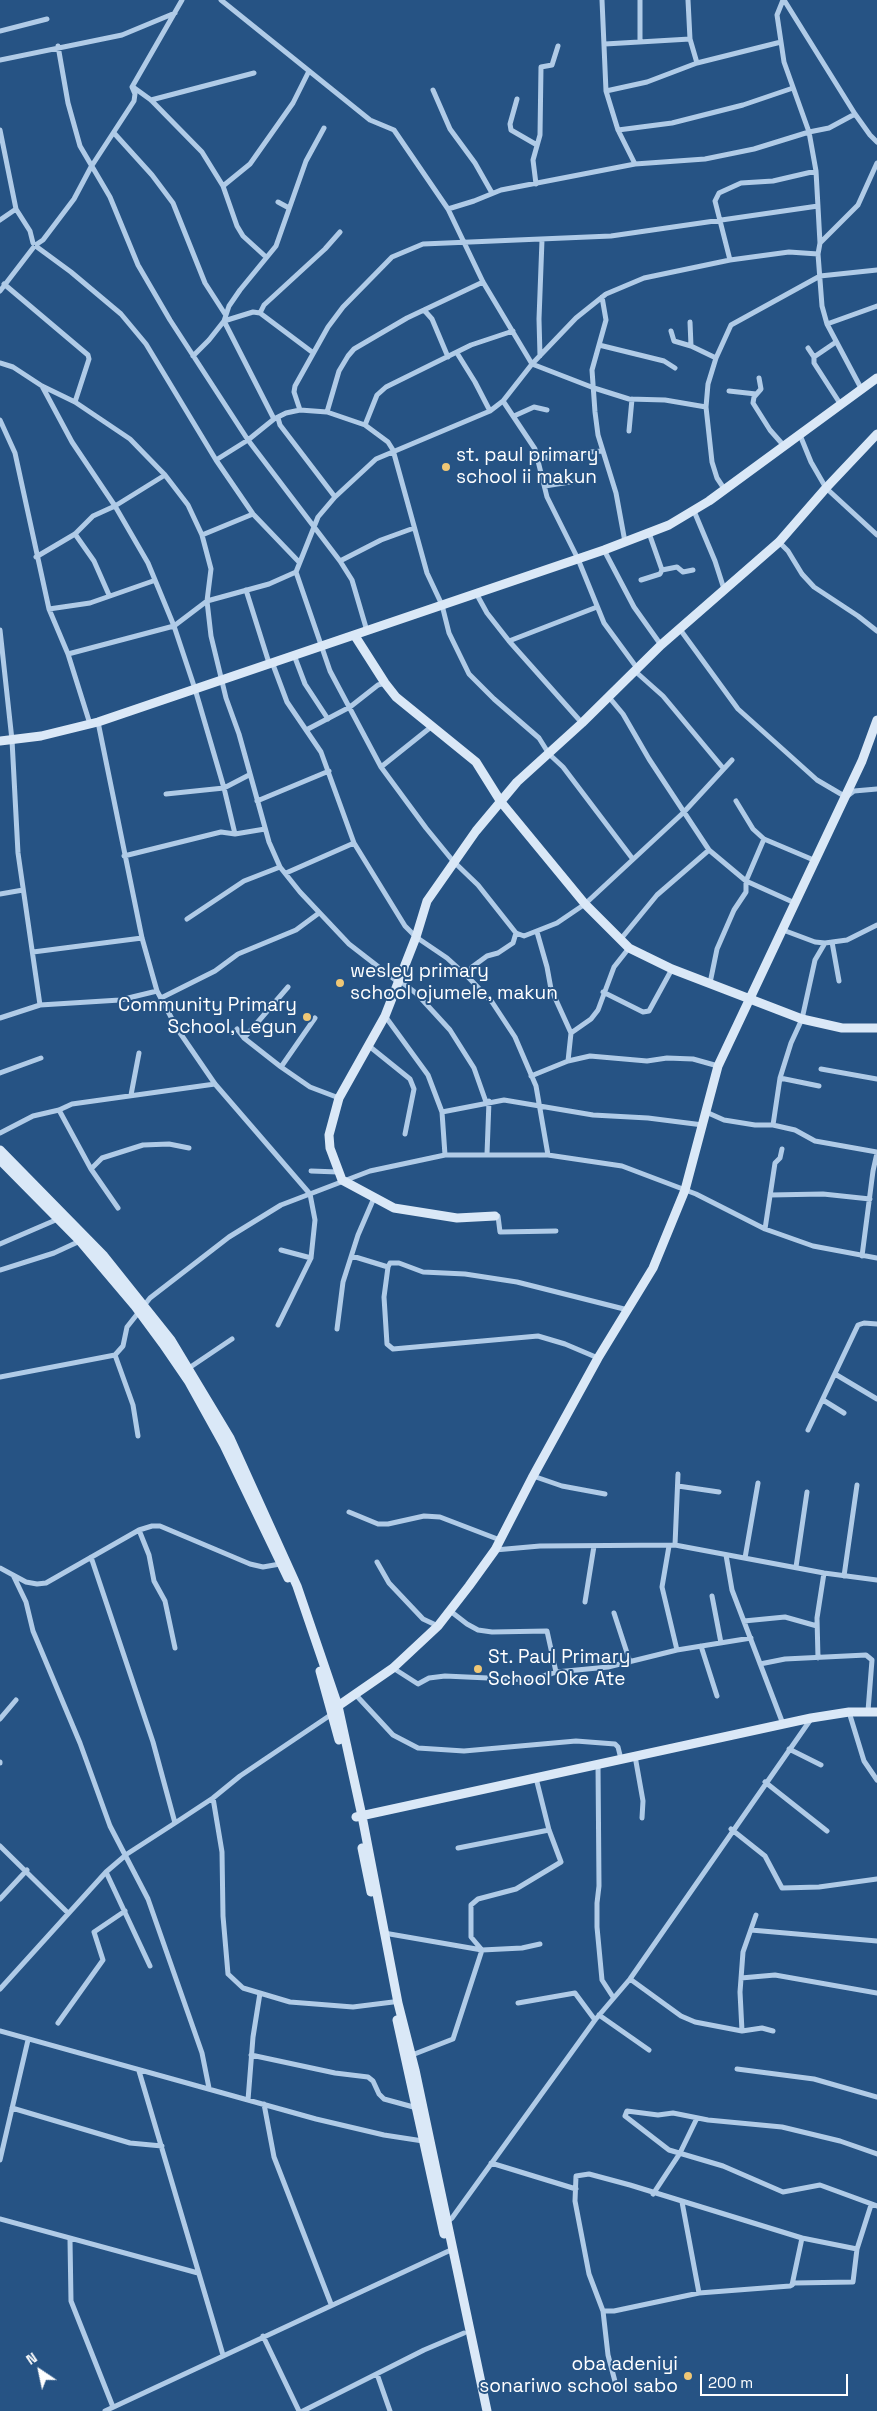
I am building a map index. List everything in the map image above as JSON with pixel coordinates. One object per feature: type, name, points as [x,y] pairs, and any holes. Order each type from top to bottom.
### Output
[{"type":"main road","points":[[0,741],[41,736],[94,723],[320,646],[367,632],[649,533],[694,511],[725,490],[877,378]]},
{"type":"main road","points":[[495,1216],[457,1218],[394,1208],[374,1198],[340,1176],[330,1148],[329,1135],[339,1098],[385,1016],[416,937],[426,901],[453,861],[517,782],[582,723],[660,645],[779,542],[826,488],[876,439]]},
{"type":"main road","points":[[355,636],[396,697],[476,762],[501,802],[585,904],[628,948],[672,969],[802,1019],[842,1028],[877,1028]]},
{"type":"main road","points":[[335,1710],[354,1694],[393,1668],[438,1626],[470,1586],[495,1550],[598,1358],[653,1268],[685,1190],[718,1066],[846,797],[862,762],[877,720]]},
{"type":"main road","points":[[0,1150],[86,1237],[189,1368],[227,1432],[265,1511],[297,1586],[335,1710],[359,1816],[447,2222],[464,2333],[481,2411]]},
{"type":"main road","points":[[0,1160],[80,1241],[141,1308],[189,1382],[224,1445],[292,1588],[335,1710]]},
{"type":"main road","points":[[359,1816],[811,1718],[849,1712],[872,1711]]},
{"type":"main road","points":[[359,1816],[393,2002],[423,2141],[487,2411]]},
{"type":"street","points":[[0,291],[35,246],[43,240],[74,199],[91,167],[134,101],[132,87],[182,0]]},
{"type":"street","points":[[221,0],[370,120],[394,130],[448,209],[483,282],[532,364],[594,388],[632,399],[665,400],[706,407]]},
{"type":"street","points":[[602,0],[606,91],[618,130],[635,164]]},
{"type":"street","points":[[640,0],[640,42]]},
{"type":"street","points":[[688,0],[690,39],[697,63]]},
{"type":"street","points":[[783,0],[777,15],[784,62],[809,132],[816,171],[820,243],[818,254],[822,306],[827,324],[862,390]]},
{"type":"street","points":[[783,0],[855,114],[877,142]]},
{"type":"street","points":[[0,60],[58,46],[122,34],[175,13]]},
{"type":"street","points":[[0,31],[47,19]]},
{"type":"street","points":[[605,44],[690,39]]},
{"type":"street","points":[[606,91],[647,82],[697,63],[781,42]]},
{"type":"street","points":[[58,46],[68,103],[78,138],[91,167],[110,196],[138,265],[170,320],[248,440],[313,528],[340,560],[352,580],[367,632]]},
{"type":"street","points":[[536,184],[533,160],[540,135],[541,67],[552,65],[558,46]]},
{"type":"street","points":[[223,186],[250,164],[293,103],[310,71]]},
{"type":"street","points":[[152,100],[254,73]]},
{"type":"street","points":[[132,87],[152,100],[202,152],[223,186],[237,226],[243,236],[266,257]]},
{"type":"street","points":[[618,130],[672,123],[793,88]]},
{"type":"street","points":[[433,90],[450,129],[475,163],[492,193]]},
{"type":"street","points":[[517,99],[510,124],[511,130],[537,145]]},
{"type":"street","points":[[448,209],[501,190],[635,164],[705,159],[754,149],[839,124],[855,114]]},
{"type":"street","points":[[194,356],[210,340],[224,321],[225,314],[240,290],[276,246],[306,161],[324,128]]},
{"type":"street","points":[[0,130],[16,209],[30,231],[35,246],[71,272],[122,314],[146,344],[216,460],[253,514],[299,562]]},
{"type":"street","points":[[114,133],[152,175],[173,203],[206,283],[225,314]]},
{"type":"street","points":[[820,243],[858,205],[877,163]]},
{"type":"street","points":[[730,260],[716,201],[719,193],[726,188],[741,183],[773,181],[816,171]]},
{"type":"street","points":[[278,202],[289,208]]},
{"type":"street","points":[[300,410],[294,392],[295,386],[312,352],[343,307],[392,257],[422,244],[611,236],[818,206]]},
{"type":"street","points":[[0,220],[16,209]]},
{"type":"street","points":[[260,312],[264,305],[325,249],[340,232]]},
{"type":"street","points":[[540,356],[539,319],[542,240]]},
{"type":"street","points":[[732,760],[684,812],[632,858],[585,904],[557,923],[536,932],[524,936],[516,933],[478,885],[453,861],[426,828],[381,767],[330,672],[296,572],[318,517],[335,497],[376,459],[393,450],[490,411],[503,401],[532,364],[589,306],[602,297],[644,278],[730,260],[789,252],[818,254]]},
{"type":"street","points":[[725,490],[717,478],[712,462],[706,407],[708,384],[726,332],[736,321],[820,276],[877,270]]},
{"type":"street","points":[[327,412],[339,371],[348,356],[366,341],[424,310],[483,282]]},
{"type":"street","points":[[4,284],[88,355],[89,359],[75,402]]},
{"type":"street","points":[[602,297],[606,320],[592,370],[598,436],[616,493],[625,542]]},
{"type":"street","points":[[827,324],[877,306]]},
{"type":"street","points":[[424,310],[432,319],[448,357]]},
{"type":"street","points":[[224,321],[253,312],[260,312],[312,352]]},
{"type":"street","points":[[224,321],[276,419],[335,497]]},
{"type":"street","points":[[690,322],[691,346]]},
{"type":"street","points":[[365,425],[381,391],[471,345],[513,331]]},
{"type":"street","points":[[672,331],[674,341],[691,346],[716,358]]},
{"type":"street","points":[[814,357],[836,342]]},
{"type":"street","points":[[599,345],[664,361],[675,368]]},
{"type":"street","points":[[808,348],[814,357],[814,363],[841,405]]},
{"type":"street","points":[[457,353],[490,411]]},
{"type":"street","points":[[0,363],[13,367],[42,386],[75,402],[130,439],[165,475],[188,505],[202,536],[211,569],[207,601],[211,636],[265,829],[280,867],[319,913],[349,944],[417,994],[450,1030],[474,1068],[487,1102],[487,1154]]},
{"type":"street","points":[[759,378],[761,389],[756,394],[754,403],[770,430],[785,447]]},
{"type":"street","points":[[42,386],[72,442],[115,506],[148,563],[153,580],[174,626],[195,689],[224,788],[235,834]]},
{"type":"street","points":[[729,392],[756,394]]},
{"type":"street","points":[[629,431],[632,399]]},
{"type":"street","points":[[503,401],[530,438],[545,486],[562,529],[578,559],[604,623],[636,670],[663,696],[723,768]]},
{"type":"street","points":[[514,416],[534,407],[547,410]]},
{"type":"street","points":[[216,460],[286,413],[300,410],[327,412],[365,425],[388,442],[393,450],[427,573],[442,605],[449,633],[469,674],[494,699],[539,738],[549,754],[564,767],[632,858]]},
{"type":"street","points":[[0,420],[15,453],[48,610],[68,654],[94,723],[142,938],[157,991],[178,1030],[215,1084],[310,1194],[315,1220],[311,1258],[278,1325]]},
{"type":"street","points":[[800,435],[811,462],[826,488],[877,534]]},
{"type":"street","points":[[538,459],[602,451]]},
{"type":"street","points":[[36,557],[75,534],[86,520],[115,506],[165,475]]},
{"type":"street","points":[[545,486],[576,481]]},
{"type":"street","points":[[694,511],[715,561],[724,589]]},
{"type":"street","points":[[202,536],[253,514]]},
{"type":"street","points":[[340,560],[387,538],[414,528]]},
{"type":"street","points":[[649,533],[662,570]]},
{"type":"street","points":[[75,534],[94,561],[109,595]]},
{"type":"street","points":[[779,542],[788,551],[802,574],[814,588],[858,616],[877,631]]},
{"type":"street","points":[[604,550],[634,606],[660,645]]},
{"type":"street","points":[[641,580],[659,575],[662,570],[677,567],[683,572],[692,570]]},
{"type":"street","points":[[68,654],[174,626],[207,601],[270,584],[296,572]]},
{"type":"street","points":[[48,610],[90,603],[153,580]]},
{"type":"street","points":[[246,590],[270,663],[287,702],[308,729],[329,771],[354,843],[405,926],[416,937],[447,958],[468,977],[502,1016],[515,1037],[536,1086],[548,1155]]},
{"type":"street","points":[[476,593],[487,613],[582,723]]},
{"type":"street","points":[[510,640],[597,607]]},
{"type":"street","points":[[679,628],[744,714],[816,780],[846,797],[854,791],[877,789]]},
{"type":"street","points":[[0,630],[12,740],[23,890],[40,1005]]},
{"type":"street","points":[[294,655],[305,684],[328,718]]},
{"type":"street","points":[[308,729],[350,707],[378,685],[385,683]]},
{"type":"street","points":[[608,696],[623,714],[709,850],[746,881],[795,903]]},
{"type":"street","points":[[381,767],[431,727]]},
{"type":"street","points":[[257,801],[329,771]]},
{"type":"street","points":[[166,794],[224,788],[250,775]]},
{"type":"street","points":[[736,801],[753,829],[764,839],[816,861]]},
{"type":"street","points":[[124,856],[221,832],[235,834],[265,829]]},
{"type":"street","points":[[710,983],[717,949],[734,910],[746,892],[746,881],[764,839]]},
{"type":"street","points":[[286,872],[354,843]]},
{"type":"street","points":[[619,940],[657,895],[709,850]]},
{"type":"street","points":[[187,919],[244,881],[280,867]]},
{"type":"street","points":[[0,894],[23,890]]},
{"type":"street","points":[[161,998],[215,970],[238,954],[296,930],[319,913]]},
{"type":"street","points":[[783,930],[816,942],[825,943],[848,940],[877,925]]},
{"type":"street","points":[[536,932],[547,968],[551,990],[571,1033],[568,1061]]},
{"type":"street","points":[[468,977],[472,967],[487,956],[498,953],[513,943],[516,933]]},
{"type":"street","points":[[32,952],[142,938]]},
{"type":"street","points":[[832,942],[839,981]]},
{"type":"street","points":[[773,1125],[780,1078],[791,1043],[802,1019],[813,966],[825,943]]},
{"type":"street","points":[[571,1033],[591,1019],[598,1010],[614,967],[628,948]]},
{"type":"street","points":[[604,992],[643,1012],[649,1011],[672,969]]},
{"type":"street","points":[[244,1038],[288,987]]},
{"type":"street","points":[[0,1018],[40,1005],[120,1000],[157,991]]},
{"type":"street","points":[[385,1016],[428,1075],[442,1112],[445,1156]]},
{"type":"street","points":[[281,1067],[315,1018]]},
{"type":"street","points":[[237,1029],[244,1038],[281,1067],[310,1086],[339,1098]]},
{"type":"street","points":[[369,1046],[410,1079],[414,1089],[405,1134]]},
{"type":"street","points":[[131,1095],[139,1053]]},
{"type":"street","points":[[531,1076],[568,1061],[590,1056],[647,1061],[667,1058],[693,1059],[718,1066]]},
{"type":"street","points":[[0,1073],[41,1058]]},
{"type":"street","points":[[820,1069],[877,1079]]},
{"type":"street","points":[[780,1078],[819,1086]]},
{"type":"street","points":[[0,1133],[33,1116],[87,1101],[215,1084]]},
{"type":"street","points":[[442,1112],[504,1100],[593,1115],[648,1118],[703,1125]]},
{"type":"street","points":[[59,1110],[91,1169],[118,1208]]},
{"type":"street","points":[[706,1112],[724,1120],[755,1125],[773,1125],[795,1130],[815,1141],[877,1152],[862,1256]]},
{"type":"street","points":[[91,1169],[102,1158],[143,1145],[169,1144],[189,1148]]},
{"type":"street","points":[[765,1229],[775,1163],[780,1158],[782,1149]]},
{"type":"street","points":[[0,1377],[115,1355],[123,1346],[127,1327],[141,1308],[155,1294],[229,1238],[282,1205],[310,1194],[340,1176],[445,1156],[487,1154],[548,1155],[622,1166],[685,1190],[765,1229],[813,1246],[877,1258]]},
{"type":"street","points":[[311,1170],[340,1176]]},
{"type":"street","points":[[770,1195],[823,1194],[870,1199]]},
{"type":"street","points":[[337,1328],[343,1282],[358,1235],[374,1198]]},
{"type":"street","points":[[495,1216],[498,1216],[500,1232],[556,1231]]},
{"type":"street","points":[[0,1244],[58,1219]]},
{"type":"street","points":[[0,1270],[80,1241]]},
{"type":"street","points":[[281,1250],[311,1258]]},
{"type":"street","points":[[352,1256],[388,1268]]},
{"type":"street","points":[[598,1358],[565,1344],[538,1336],[392,1349],[387,1344],[384,1297],[388,1268],[390,1264],[399,1262],[423,1272],[465,1274],[517,1282],[628,1310]]},
{"type":"street","points":[[808,1430],[858,1325],[864,1323],[877,1324]]},
{"type":"street","points":[[189,1368],[232,1340]]},
{"type":"street","points":[[115,1355],[133,1405],[138,1436]]},
{"type":"street","points":[[835,1374],[877,1398]]},
{"type":"street","points":[[823,1400],[844,1413]]},
{"type":"street","points":[[677,1650],[662,1587],[672,1546],[678,1474]]},
{"type":"street","points":[[533,1476],[562,1486],[605,1494]]},
{"type":"street","points":[[745,1558],[758,1483]]},
{"type":"street","points":[[844,1576],[857,1485]]},
{"type":"street","points":[[678,1486],[719,1492]]},
{"type":"street","points":[[796,1567],[807,1492]]},
{"type":"street","points":[[349,1512],[378,1524],[424,1516],[440,1517],[500,1540]]},
{"type":"street","points":[[0,1568],[14,1577],[31,1584],[46,1583],[139,1530],[146,1527],[160,1526],[250,1564],[263,1567],[280,1564]]},
{"type":"street","points":[[139,1530],[149,1555],[154,1581],[165,1601],[175,1648]]},
{"type":"street","points":[[495,1550],[540,1546],[672,1546],[824,1573],[877,1580]]},
{"type":"street","points":[[585,1602],[594,1546]]},
{"type":"street","points":[[726,1555],[732,1590],[783,1724]]},
{"type":"street","points":[[91,1557],[153,1742],[176,1824]]},
{"type":"street","points":[[377,1562],[389,1583],[423,1619],[438,1626]]},
{"type":"street","points":[[818,1658],[817,1626],[824,1573]]},
{"type":"street","points":[[14,1577],[26,1602],[33,1631],[80,1743],[110,1826],[127,1854],[148,1899],[165,1943],[202,2054],[209,2088]]},
{"type":"street","points":[[712,1596],[721,1643]]},
{"type":"street","points":[[449,1610],[478,1630],[492,1632],[547,1631],[556,1672]]},
{"type":"street","points":[[614,1613],[630,1662]]},
{"type":"street","points":[[744,1620],[785,1617],[817,1626]]},
{"type":"street","points":[[393,1668],[418,1684],[429,1678],[445,1676],[530,1680],[556,1672],[608,1667],[677,1650],[751,1638]]},
{"type":"street","points":[[701,1646],[717,1696]]},
{"type":"street","points":[[760,1664],[785,1659],[866,1655],[872,1660],[872,1711]]},
{"type":"street","points":[[354,1694],[393,1735],[418,1748],[464,1751],[576,1741],[615,1744],[618,1747],[621,1759]]},
{"type":"street","points":[[0,1719],[16,1700]]},
{"type":"street","points":[[0,1989],[106,1872],[127,1854],[176,1824],[240,1776],[335,1710]]},
{"type":"street","points":[[849,1712],[864,1761],[876,1778]]},
{"type":"street","points":[[447,2222],[595,2020],[630,1979],[811,1718]]},
{"type":"street","points":[[789,1749],[821,1765]]},
{"type":"street","points":[[635,1756],[642,1801],[642,1818]]},
{"type":"street","points":[[598,1764],[599,1886],[597,1927],[602,1980],[613,1997]]},
{"type":"street","points":[[482,1950],[471,1937],[471,1906],[478,1899],[516,1889],[561,1862],[549,1830],[536,1778]]},
{"type":"street","points":[[766,1782],[827,1831]]},
{"type":"street","points":[[213,1798],[222,1852],[223,1916],[227,1971],[243,1988],[290,2002],[353,2008],[393,2002]]},
{"type":"street","points":[[458,1848],[549,1830]]},
{"type":"street","points":[[732,1830],[766,1856],[782,1888],[818,1887],[877,1879]]},
{"type":"street","points":[[0,1846],[27,1870],[68,1913]]},
{"type":"street","points":[[0,1898],[27,1870]]},
{"type":"street","points":[[106,1872],[150,1966]]},
{"type":"street","points":[[58,2023],[103,1960],[94,1932],[125,1910]]},
{"type":"street","points":[[742,2031],[741,1978],[743,1952],[756,1915]]},
{"type":"street","points":[[751,1930],[877,1941]]},
{"type":"street","points":[[384,1933],[482,1950],[522,1948],[540,1944]]},
{"type":"street","points":[[412,2055],[453,2039],[482,1950]]},
{"type":"street","points":[[741,1978],[774,1975],[877,1993]]},
{"type":"street","points":[[630,1979],[688,2019],[742,2031],[762,2028],[773,2031]]},
{"type":"street","points":[[518,2003],[575,1992],[595,2020]]},
{"type":"street","points":[[248,2100],[260,1993]]},
{"type":"street","points":[[599,2015],[649,2050]]},
{"type":"street","points":[[0,2031],[139,2071],[209,2088],[333,2123],[423,2141]]},
{"type":"street","points":[[0,2160],[1,2148],[28,2040]]},
{"type":"street","points":[[252,2055],[335,2073],[368,2077],[373,2081],[379,2094],[384,2098],[417,2108]]},
{"type":"street","points":[[737,2069],[814,2079],[877,2097]]},
{"type":"street","points":[[139,2071],[223,2355]]},
{"type":"street","points":[[264,2104],[274,2157],[331,2304]]},
{"type":"street","points":[[12,2108],[130,2143],[162,2146]]},
{"type":"street","points":[[603,2311],[614,2311],[699,2293],[792,2285],[794,2283],[853,2282],[857,2249],[874,2205],[820,2184],[783,2192],[722,2166],[670,2150],[625,2116],[627,2111],[658,2115],[674,2113],[697,2118],[782,2127],[840,2141],[877,2154]]},
{"type":"street","points":[[653,2194],[680,2153],[697,2118]]},
{"type":"street","points":[[492,2162],[576,2189]]},
{"type":"street","points":[[617,2389],[608,2356],[603,2311],[589,2274],[575,2201],[576,2176],[589,2174],[802,2238],[857,2249]]},
{"type":"street","points":[[682,2202],[699,2293]]},
{"type":"street","points":[[0,2219],[70,2240],[198,2272]]},
{"type":"street","points":[[792,2285],[802,2238]]},
{"type":"street","points":[[70,2240],[71,2301],[113,2407]]},
{"type":"street","points":[[105,2411],[450,2250]]},
{"type":"street","points":[[303,2411],[464,2333]]},
{"type":"street","points":[[263,2336],[299,2411]]},
{"type":"street","points":[[377,2374],[390,2411]]},
{"type":"place","name":"st. paul primary school ii makun","points":[[446,467]]},
{"type":"place","name":"wesley primary school ojumele, makun","points":[[340,983]]},
{"type":"place","name":"Community Primary School, Legun","points":[[307,1017]]},
{"type":"place","name":"St. Paul Primary School Oke Ate","points":[[478,1669]]},
{"type":"place","name":"oba adeniyi sonariwo school sabo","points":[[688,2376]]}]
